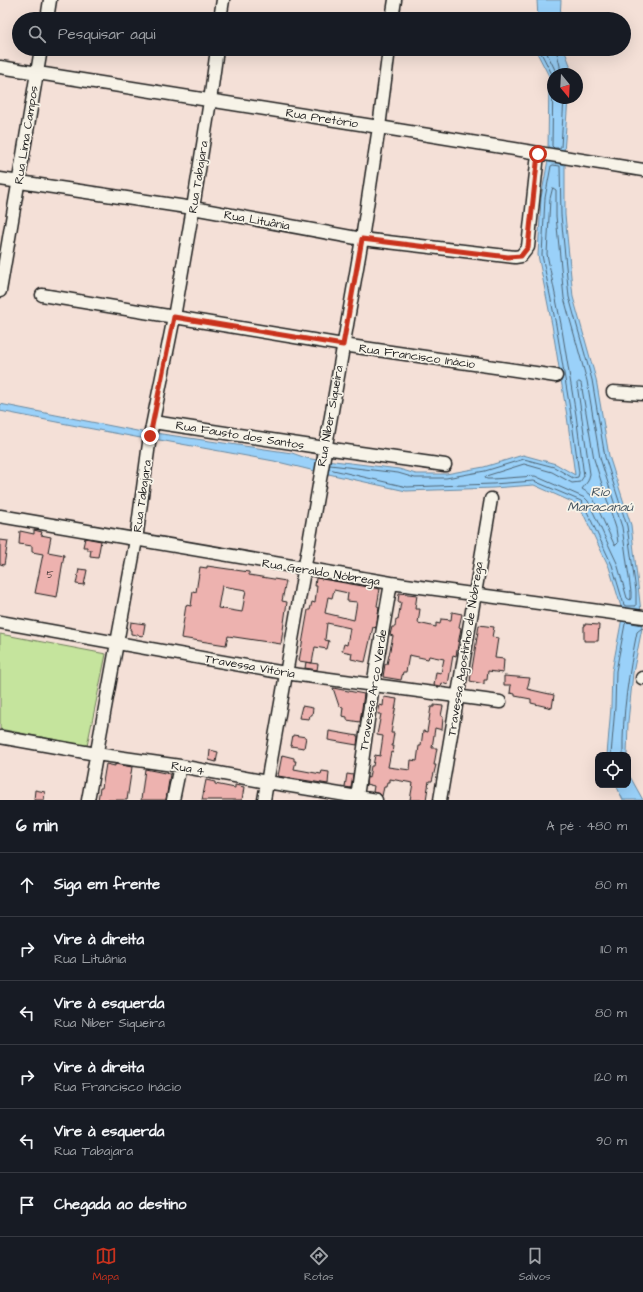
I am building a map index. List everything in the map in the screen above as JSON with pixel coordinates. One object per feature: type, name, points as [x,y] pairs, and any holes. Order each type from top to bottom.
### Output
[{"type":"street","points":[[48,12],[50,0]]},
{"type":"street","points":[[221,12],[223,0]]},
{"type":"street","points":[[393,12],[395,0]]},
{"type":"street","name":"Rua Lima Campos","points":[[0,291],[40,56]]},
{"type":"street","name":"Rua Tabajara","points":[[88,800],[136,540],[153,422],[174,317],[193,208],[216,56]]},
{"type":"street","name":"Rua Niber Siqueira","points":[[264,800],[362,239],[388,56]]},
{"type":"street","name":"Rua Pretório","points":[[0,68],[643,170]]},
{"type":"street","name":"Rua Lituânia","points":[[0,179],[193,208],[362,239],[515,257],[521,256],[528,247],[538,154]]},
{"type":"street","name":"Rua Francisco Inácio","points":[[42,295],[343,345],[556,376]]},
{"type":"street","points":[[613,392],[643,394]]},
{"type":"street","name":"Rua Fausto dos Santos","points":[[153,422],[445,465]]},
{"type":"street","name":"Travessa Agostinho de Nóbrega","points":[[440,800],[491,499]]},
{"type":"street","name":"Rua Geraldo Nóbrega","points":[[0,516],[391,583],[643,617]]},
{"type":"street","name":"Travessa Arco Verde","points":[[357,797],[373,685],[391,583]]},
{"type":"street","name":"Travessa Vitória","points":[[0,622],[286,673],[500,702]]},
{"type":"street","name":"Rua 4","points":[[0,737],[376,800]]},
{"type":"street","points":[[174,800],[180,766]]},
{"type":"green space","points":[[0,634],[106,654],[87,746],[0,729]]},
{"type":"water","points":[[537,0],[561,0],[560,12],[538,12]]},
{"type":"water","points":[[539,56],[567,56],[570,68],[547,68],[547,72]]},
{"type":"water","points":[[549,104],[568,104],[564,153],[548,151]]},
{"type":"water","name":"Rio Maracanaú","points":[[548,160],[565,163],[565,215],[573,297],[596,379],[609,456],[631,525],[641,612],[622,610],[609,567],[579,505],[534,485],[406,491],[324,473],[326,460],[399,469],[416,474],[446,474],[484,467],[523,455],[556,464],[575,475],[552,325],[538,255],[541,198]]},
{"type":"water","points":[[0,404],[142,432],[146,433],[146,439],[0,411]]},
{"type":"water","points":[[155,433],[292,453],[317,460],[315,471],[274,461],[154,439]]},
{"type":"water","points":[[622,618],[642,621],[633,673],[628,722],[627,752],[607,752],[612,671]]},
{"type":"water","points":[[631,778],[643,800],[623,800],[617,788],[631,788]]},
{"type":"building","points":[[34,530],[42,532],[41,535],[51,537],[48,552],[64,555],[57,597],[35,593],[43,554],[32,552],[32,546],[19,544],[20,531],[34,534]]},
{"type":"building","points":[[85,538],[101,541],[98,557],[90,556],[91,550],[87,550],[87,547],[83,547]]},
{"type":"building","points":[[0,540],[8,541],[4,565],[0,564]]},
{"type":"building","points":[[207,566],[249,572],[249,575],[286,581],[282,601],[287,602],[281,644],[228,636],[226,645],[181,638],[186,605],[191,606],[193,591],[196,592],[200,567],[207,568]],"holes":[[[222,586],[246,590],[242,612],[218,608]]]},
{"type":"building","points":[[79,569],[87,570],[84,585],[76,584]]},
{"type":"building","points":[[316,578],[380,589],[377,606],[379,607],[376,628],[373,627],[365,662],[351,659],[352,653],[342,651],[344,644],[347,645],[350,628],[327,623],[325,640],[329,641],[327,649],[315,647],[312,663],[299,661],[308,610],[310,610],[312,602],[315,603],[317,586],[315,586]],"holes":[[[334,590],[348,593],[347,601],[357,602],[354,620],[325,613],[328,597],[332,598]]]},
{"type":"building","points":[[399,593],[417,595],[415,609],[420,609],[418,623],[436,627],[436,623],[440,624],[441,619],[451,620],[452,612],[462,614],[456,656],[453,655],[448,685],[442,683],[441,686],[434,685],[436,672],[441,673],[444,659],[429,656],[428,659],[409,655],[406,672],[403,672],[401,680],[383,677],[393,636],[390,635],[392,627],[395,627],[396,619],[398,620],[401,602],[398,602]]},
{"type":"building","points":[[131,622],[145,624],[143,636],[131,634]]},
{"type":"building","points":[[585,624],[599,625],[598,641],[584,641]]},
{"type":"building","points":[[479,625],[494,627],[492,637],[498,638],[495,658],[504,659],[503,673],[488,671],[487,680],[484,680],[484,684],[470,681]]},
{"type":"building","points":[[306,662],[318,664],[317,670],[305,668]]},
{"type":"building","points":[[504,676],[530,678],[527,689],[554,695],[552,708],[531,703],[531,699],[515,696],[515,694],[510,693],[511,685],[504,685]]},
{"type":"building","points":[[333,688],[364,694],[360,722],[347,720],[347,717],[342,716],[343,707],[339,706]]},
{"type":"building","points":[[384,697],[397,699],[391,733],[394,733],[392,746],[394,746],[393,753],[391,752],[388,767],[410,770],[411,760],[417,761],[423,731],[427,732],[431,707],[434,707],[434,705],[443,706],[441,716],[443,717],[442,730],[435,728],[432,748],[437,748],[434,765],[436,765],[432,781],[429,781],[426,800],[410,800],[413,783],[390,779],[390,782],[387,782],[386,787],[384,787],[382,796],[373,792],[374,786],[366,784],[367,777],[369,778],[371,766],[373,766],[375,755],[380,756],[383,736],[377,735],[381,714],[378,714],[380,705],[383,706]]},
{"type":"building","points":[[302,706],[313,708],[312,715],[310,715],[309,719],[299,718]]},
{"type":"building","points":[[329,731],[358,736],[357,745],[328,740]]},
{"type":"building","points":[[293,735],[306,737],[304,748],[291,746]]},
{"type":"building","points":[[210,750],[218,752],[216,762],[209,760]]},
{"type":"building","points":[[282,755],[294,758],[294,761],[296,761],[294,769],[321,774],[322,771],[329,772],[328,784],[278,776]]},
{"type":"building","points":[[106,764],[132,767],[127,800],[98,800],[100,788],[102,788]]},
{"type":"building","points":[[145,769],[170,774],[166,800],[141,800]]},
{"type":"building","points":[[347,774],[353,775],[351,788],[345,787]]},
{"type":"building","points":[[206,780],[215,782],[215,784],[235,788],[235,785],[244,787],[242,800],[202,800]]},
{"type":"building","points":[[35,790],[45,792],[44,800],[34,800]]},
{"type":"route","points":[[150,436],[174,317],[343,345],[362,239],[508,257],[521,256],[528,247],[538,154]]}]
